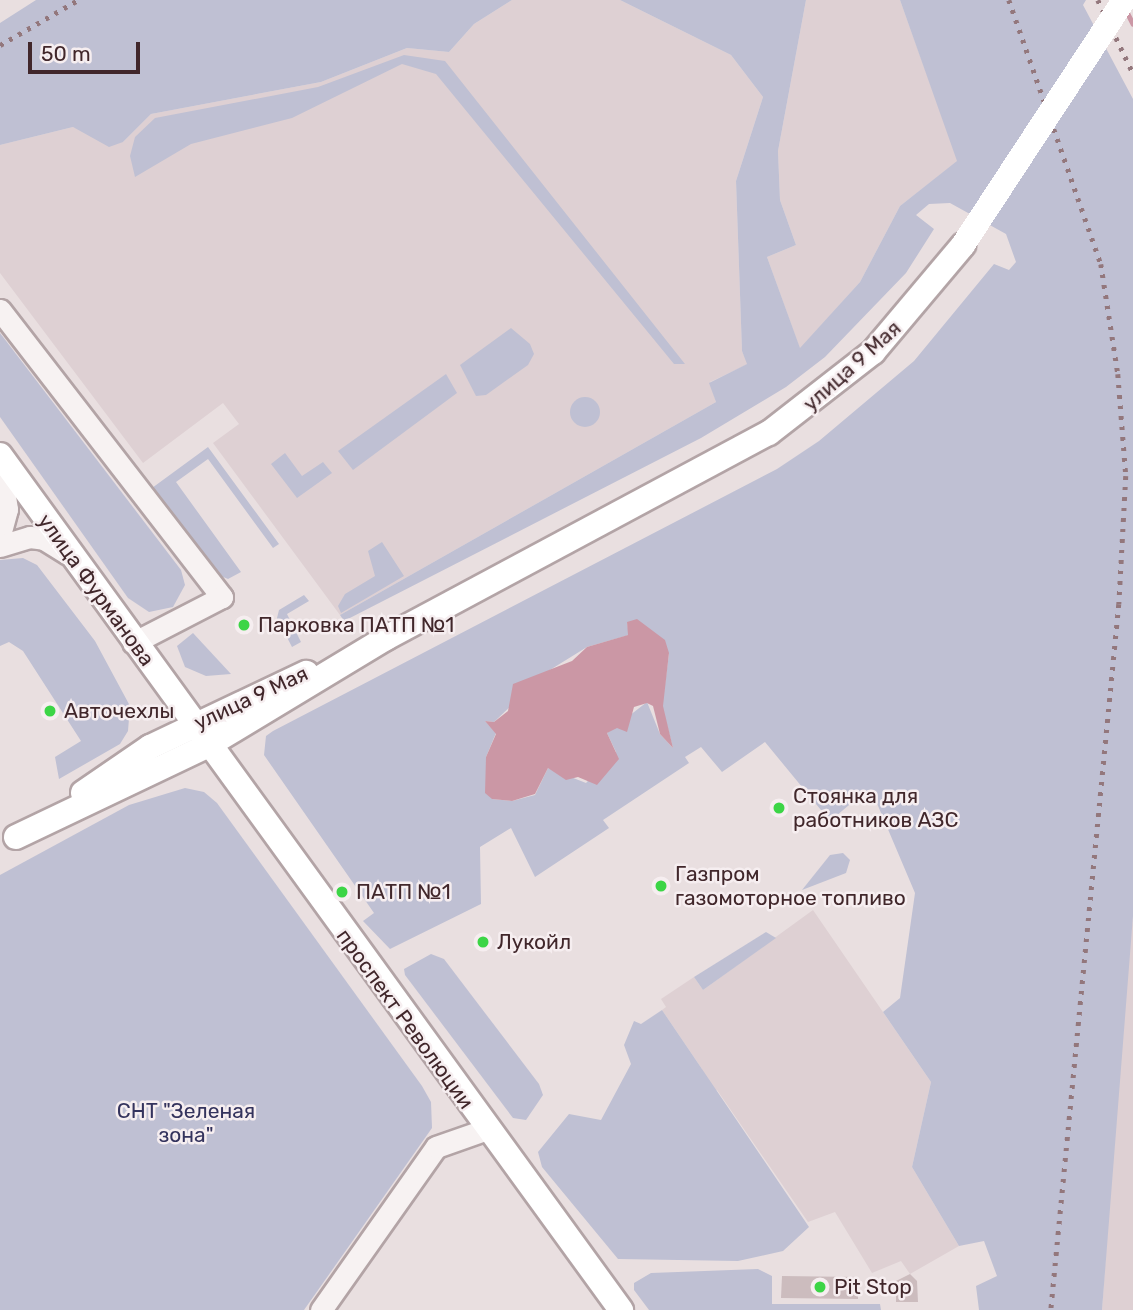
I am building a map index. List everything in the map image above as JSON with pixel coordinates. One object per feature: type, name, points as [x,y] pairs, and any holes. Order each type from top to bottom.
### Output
[{"type":"main road","name":"улица 9 Мая","points":[[8,841],[207,746],[386,638],[723,460],[807,408],[873,352],[963,245],[1124,0]]},
{"type":"main road","name":"улица Фурманова","points":[[0,455],[192,725]]},
{"type":"main road","name":"улица 9 Мая","points":[[8,841],[150,747],[192,725],[386,638]]},
{"type":"main road","name":"проспект Революции","points":[[192,725],[621,1310]]},
{"type":"street","points":[[0,310],[222,597],[134,643]]},
{"type":"street","points":[[0,464],[7,509],[0,535]]},
{"type":"street","points":[[0,546],[44,539],[71,556]]},
{"type":"street","points":[[321,1310],[436,1147],[486,1129]]},
{"type":"shaded area","points":[[512,0],[620,0],[731,55],[763,97],[736,181],[742,351],[748,364],[710,382],[716,402],[340,615],[213,443],[239,424],[223,403],[143,463],[0,273],[0,145],[73,127],[123,142],[151,114],[321,82],[407,48],[449,52],[474,24]]},
{"type":"shaded area","points":[[806,0],[900,0],[958,161],[900,206],[860,282],[800,349],[767,257],[796,245],[780,200],[778,151]]},
{"type":"shaded area","points":[[637,619],[665,640],[669,653],[663,706],[673,748],[660,734],[653,706],[647,703],[634,707],[627,732],[617,728],[607,733],[619,759],[597,785],[578,777],[566,780],[548,768],[535,794],[512,801],[492,799],[485,793],[486,757],[496,734],[485,721],[494,722],[508,711],[513,684],[572,661],[587,647],[628,635],[627,622]]},
{"type":"shaded area","points":[[813,910],[931,1082],[912,1167],[959,1246],[910,1274],[901,1261],[872,1273],[835,1212],[808,1222],[717,1090],[712,1093],[697,1073],[702,1069],[662,1010],[666,1007],[661,999],[694,977],[703,990]]},
{"type":"shaded area","points":[[1133,916],[1133,1310],[1102,1310],[1121,1034]]},
{"type":"green space","points":[[36,0],[512,0],[474,24],[449,52],[407,48],[321,82],[151,114],[123,142],[109,147],[73,127],[0,145],[0,23]]},
{"type":"green space","points":[[620,0],[806,0],[778,151],[780,200],[796,245],[767,257],[800,348],[860,282],[900,206],[957,161],[900,0],[1086,0],[1083,5],[1133,99],[1133,916],[1102,1310],[979,1310],[976,1286],[997,1276],[984,1241],[959,1246],[912,1167],[931,1082],[883,1012],[900,998],[915,893],[873,794],[861,795],[830,821],[765,742],[722,772],[701,747],[685,757],[689,763],[603,820],[609,828],[535,877],[511,828],[480,847],[481,904],[390,949],[363,921],[374,913],[264,755],[266,736],[273,731],[777,469],[819,441],[914,361],[994,264],[1009,270],[1016,262],[1006,234],[950,203],[929,204],[916,215],[934,229],[906,273],[825,357],[786,387],[701,438],[344,621],[340,615],[716,402],[709,383],[747,364],[742,351],[736,181],[763,97],[731,55]],"holes":[[[627,622],[669,654],[662,706],[673,748],[660,734],[647,702],[607,733],[616,752],[586,783],[548,768],[535,795],[512,801],[492,799],[486,757],[496,733],[485,721],[494,722],[545,673],[587,647],[629,635]]]},
{"type":"green space","points":[[404,55],[445,61],[685,364],[674,364],[436,74],[402,64],[292,118],[191,144],[135,177],[130,156],[135,137],[155,118],[318,87]]},
{"type":"green space","points":[[511,328],[530,344],[534,354],[528,365],[486,395],[476,396],[460,365]]},
{"type":"green space","points":[[0,333],[181,570],[185,585],[173,607],[149,612],[128,598],[0,417]]},
{"type":"green space","points":[[446,374],[457,393],[353,470],[338,451]]},
{"type":"green space","points":[[585,397],[591,398],[599,406],[599,418],[591,426],[585,427],[579,426],[571,418],[570,412],[571,406],[579,398]]},
{"type":"green space","points":[[208,447],[279,544],[273,548],[208,459],[176,482],[241,572],[228,579],[216,574],[152,488]]},
{"type":"green space","points":[[285,453],[302,476],[323,462],[332,473],[297,498],[271,464]]},
{"type":"green space","points":[[382,542],[404,576],[341,613],[338,606],[345,594],[375,576],[368,551]]},
{"type":"green space","points":[[23,558],[37,565],[95,641],[130,706],[128,731],[120,744],[59,779],[55,757],[81,741],[23,651],[9,642],[0,646],[0,560]]},
{"type":"green space","points":[[304,595],[309,601],[287,614],[301,642],[292,647],[277,618],[279,610]]},
{"type":"green space","points":[[193,633],[231,674],[206,676],[185,667],[177,646]]},
{"type":"green space","name":"СНТ \"Зеленая зона\"","points":[[185,788],[204,792],[217,803],[422,1086],[431,1102],[432,1128],[304,1310],[0,1310],[0,875],[129,805]]},
{"type":"green space","points":[[843,853],[850,860],[846,873],[802,890],[830,855]]},
{"type":"green space","points":[[766,932],[776,938],[703,990],[694,977]]},
{"type":"green space","points":[[431,954],[444,959],[539,1084],[543,1095],[526,1120],[513,1118],[405,975],[404,969]]},
{"type":"green space","points":[[662,1010],[809,1227],[783,1251],[738,1261],[618,1259],[542,1167],[538,1152],[569,1114],[601,1120],[631,1064],[624,1045],[634,1021],[641,1024]]},
{"type":"green space","points":[[758,1269],[772,1276],[772,1304],[880,1304],[881,1310],[649,1310],[634,1290],[634,1283],[651,1273]]},
{"type":"building","points":[[910,1274],[917,1281],[918,1302],[896,1302],[896,1281]]},
{"type":"building","name":"Pit Stop","points":[[782,1276],[858,1277],[858,1299],[781,1298]]},
{"type":"waterway","points":[[1127,12],[1133,24]]},
{"type":"railway","points":[[0,45],[78,0]]},
{"type":"railway","points":[[1009,0],[1101,264],[1118,374],[1126,476],[1119,604],[1051,1310]]},
{"type":"railway","points":[[1098,0],[1133,73]]},
{"type":"place","name":"Парковка ПАТП №1","points":[[244,625]]},
{"type":"place","name":"Авточехлы","points":[[50,711]]},
{"type":"place","name":"Стоянка для работников АЗС","points":[[779,808]]},
{"type":"place","name":"Газпром газомоторное топливо","points":[[661,886]]},
{"type":"place","name":"ПАТП №1","points":[[342,892]]},
{"type":"place","name":"Лукойл","points":[[483,942]]},
{"type":"place","name":"Pit Stop","points":[[820,1287]]}]
